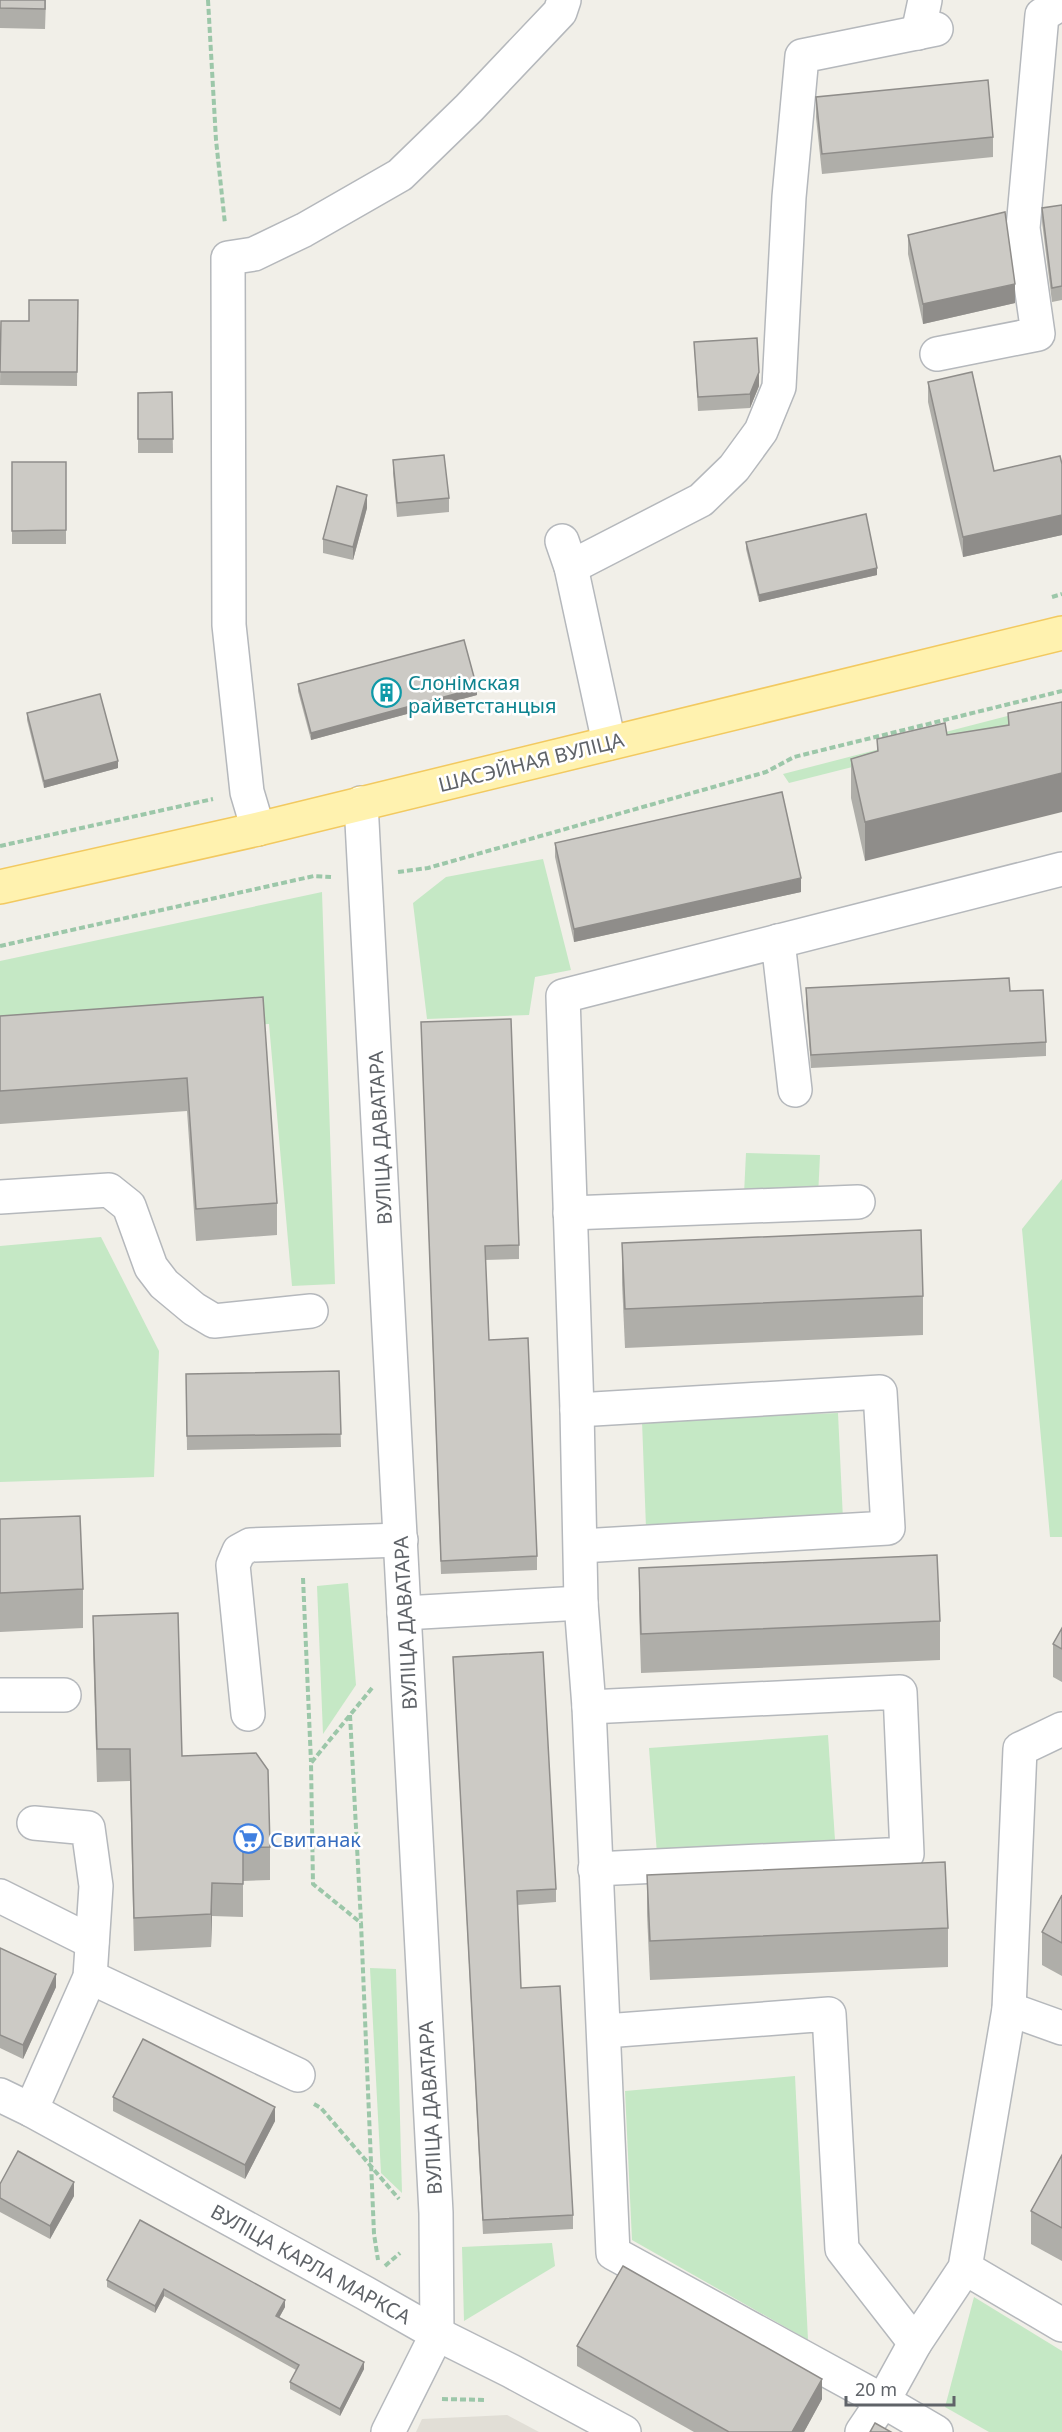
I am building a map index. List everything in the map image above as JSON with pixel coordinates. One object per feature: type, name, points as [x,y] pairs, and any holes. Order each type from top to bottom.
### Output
[{"type":"main road","name":"ШАСЭЙНАЯ ВУЛІЦА","points":[[0,887],[258,829],[1062,633]]},
{"type":"street","points":[[258,829],[247,792],[229,626],[228,258],[254,254],[304,230],[399,176],[469,108],[560,12],[564,0]]},
{"type":"street","points":[[937,354],[1038,334],[1023,228],[1042,15],[1062,3]]},
{"type":"street","points":[[609,743],[566,554],[701,500],[734,468],[761,431],[779,387],[789,197],[802,56],[926,21]]},
{"type":"street","name":"ВУЛІЦА ДАВАТАРА","points":[[361,803],[436,2212],[437,2334],[388,2432]]},
{"type":"street","points":[[936,2432],[613,2253],[589,1707],[581,1603],[578,1410],[562,996],[1062,869]]},
{"type":"street","points":[[778,941],[795,1090]]},
{"type":"street","points":[[0,1197],[109,1190],[129,1206],[151,1267],[165,1284],[194,1309],[214,1321],[311,1311]]},
{"type":"street","points":[[570,1213],[858,1202]]},
{"type":"street","points":[[578,1410],[880,1392],[888,1528],[581,1546]]},
{"type":"street","points":[[248,1714],[233,1565],[239,1551],[250,1545],[401,1540]]},
{"type":"street","points":[[404,1613],[581,1603]]},
{"type":"street","points":[[589,1707],[900,1692],[907,1854],[595,1869]]},
{"type":"street","points":[[0,1695],[64,1695]]},
{"type":"street","points":[[862,2432],[883,2401],[915,2343],[965,2268],[1009,2009],[1020,1749],[1062,1729]]},
{"type":"street","points":[[31,2110],[90,1977],[96,1886],[88,1828],[34,1823]]},
{"type":"street","points":[[0,1896],[92,1942]]},
{"type":"street","points":[[90,1977],[304,2089]]},
{"type":"street","points":[[1009,2009],[1062,2028]]},
{"type":"street","points":[[604,2031],[829,2014],[842,2249],[915,2343]]},
{"type":"street","name":"ВУЛІЦА КАРЛА МАРКСА","points":[[0,2096],[31,2110],[437,2334],[624,2432]]},
{"type":"street","points":[[965,2268],[1062,2325]]},
{"type":"path","points":[[208,0],[216,140],[228,258]]},
{"type":"path","points":[[0,946],[314,876],[366,877],[428,868],[766,772],[794,757],[1062,691]]},
{"type":"path","points":[[302,1544],[311,1763],[313,1884],[361,1923]]},
{"type":"path","points":[[311,1763],[375,1685]]},
{"type":"path","points":[[350,1715],[374,2234],[380,2269],[365,2293]]},
{"type":"path","points":[[304,2089],[406,2207]]},
{"type":"path","points":[[412,2384],[439,2399],[498,2400]]},
{"type":"shaded area","points":[[507,2415],[539,2432],[416,2432],[422,2419]]},
{"type":"green space","points":[[1062,702],[1062,728],[979,735],[789,783],[783,774]]},
{"type":"green space","points":[[543,859],[571,970],[535,977],[529,1015],[427,1019],[413,903],[446,877]]},
{"type":"green space","points":[[322,892],[335,1284],[292,1286],[269,1024],[0,1039],[0,961]]},
{"type":"green space","points":[[746,1153],[820,1155],[818,1197],[744,1194]]},
{"type":"green space","points":[[1062,1179],[1062,1537],[1050,1537],[1022,1229]]},
{"type":"green space","points":[[101,1237],[159,1351],[154,1477],[0,1482],[0,1246]]},
{"type":"green space","points":[[838,1413],[843,1520],[646,1528],[642,1421]]},
{"type":"green space","points":[[348,1583],[356,1685],[323,1734],[317,1586]]},
{"type":"green space","points":[[828,1735],[835,1840],[657,1854],[649,1748]]},
{"type":"green space","points":[[370,1968],[396,1969],[402,2193],[381,2173]]},
{"type":"green space","points":[[795,2076],[808,2340],[632,2240],[625,2091]]},
{"type":"green space","points":[[552,2243],[555,2266],[464,2321],[462,2247]]},
{"type":"green space","points":[[974,2297],[1062,2351],[1062,2432],[989,2432],[945,2407]]},
{"type":"building","points":[[0,0],[45,0],[45,9],[0,8]]},
{"type":"building","points":[[988,80],[993,137],[822,154],[816,97]]},
{"type":"building","points":[[1062,205],[1062,286],[1052,288],[1042,208]]},
{"type":"building","points":[[1005,212],[1015,284],[923,304],[908,235]]},
{"type":"building","points":[[29,300],[78,300],[77,372],[0,372],[1,321],[29,321]]},
{"type":"building","points":[[757,338],[759,372],[750,394],[698,397],[694,342]]},
{"type":"building","points":[[972,372],[994,471],[1060,456],[1062,515],[963,537],[928,382]]},
{"type":"building","points":[[172,392],[173,439],[138,439],[138,393]]},
{"type":"building","points":[[444,455],[449,498],[397,503],[393,460]]},
{"type":"building","points":[[12,462],[66,462],[66,530],[12,531]]},
{"type":"building","points":[[337,486],[367,495],[353,547],[323,539]]},
{"type":"building","points":[[866,514],[877,568],[759,595],[746,542]]},
{"type":"building","name":"Слонімская райветстанцыя","points":[[464,640],[477,688],[311,733],[298,684]]},
{"type":"building","points":[[100,694],[118,761],[44,781],[27,713]]},
{"type":"building","points":[[1062,702],[1062,773],[865,822],[851,759],[878,751],[877,739],[945,723],[947,735],[1009,725],[1008,713]]},
{"type":"building","points":[[782,792],[801,878],[574,929],[555,843]]},
{"type":"building","points":[[1009,978],[1010,991],[1043,990],[1046,1042],[811,1055],[806,988]]},
{"type":"building","points":[[263,997],[277,1203],[196,1209],[187,1078],[0,1091],[0,1016]]},
{"type":"building","points":[[511,1019],[519,1245],[485,1246],[489,1340],[528,1338],[537,1556],[441,1561],[421,1022]]},
{"type":"building","points":[[921,1230],[923,1296],[625,1309],[622,1243]]},
{"type":"building","points":[[339,1371],[341,1434],[187,1436],[186,1374]]},
{"type":"building","points":[[80,1516],[83,1589],[0,1593],[0,1519]]},
{"type":"building","points":[[937,1555],[940,1621],[641,1634],[639,1568]]},
{"type":"building","points":[[178,1613],[182,1756],[256,1753],[268,1770],[270,1847],[243,1848],[243,1884],[212,1883],[211,1914],[134,1918],[130,1749],[97,1749],[93,1616]]},
{"type":"building","points":[[1062,1628],[1062,1649],[1053,1644]]},
{"type":"building","points":[[543,1652],[556,1889],[517,1891],[521,1988],[560,1986],[573,2215],[483,2220],[453,1657]]},
{"type":"building","points":[[945,1862],[948,1928],[650,1941],[647,1875]]},
{"type":"building","points":[[1062,1895],[1062,1943],[1042,1932]]},
{"type":"building","points":[[0,1948],[56,1974],[23,2045],[0,2035]]},
{"type":"building","points":[[143,2039],[275,2107],[245,2165],[113,2097]]},
{"type":"building","points":[[18,2151],[74,2182],[50,2226],[0,2198],[0,2184]]},
{"type":"building","points":[[1062,2155],[1062,2228],[1031,2211]]},
{"type":"building","points":[[140,2220],[285,2300],[276,2316],[364,2362],[340,2409],[290,2382],[299,2365],[164,2289],[155,2306],[107,2280]]},
{"type":"building","points":[[623,2266],[822,2379],[792,2432],[729,2432],[577,2346]]},
{"type":"building","points":[[875,2423],[891,2432],[870,2432]]},
{"type":"place","name":"Слонімская райветстанцыя","points":[[387,693]]},
{"type":"place","name":"Свитанак","points":[[249,1839]]}]
